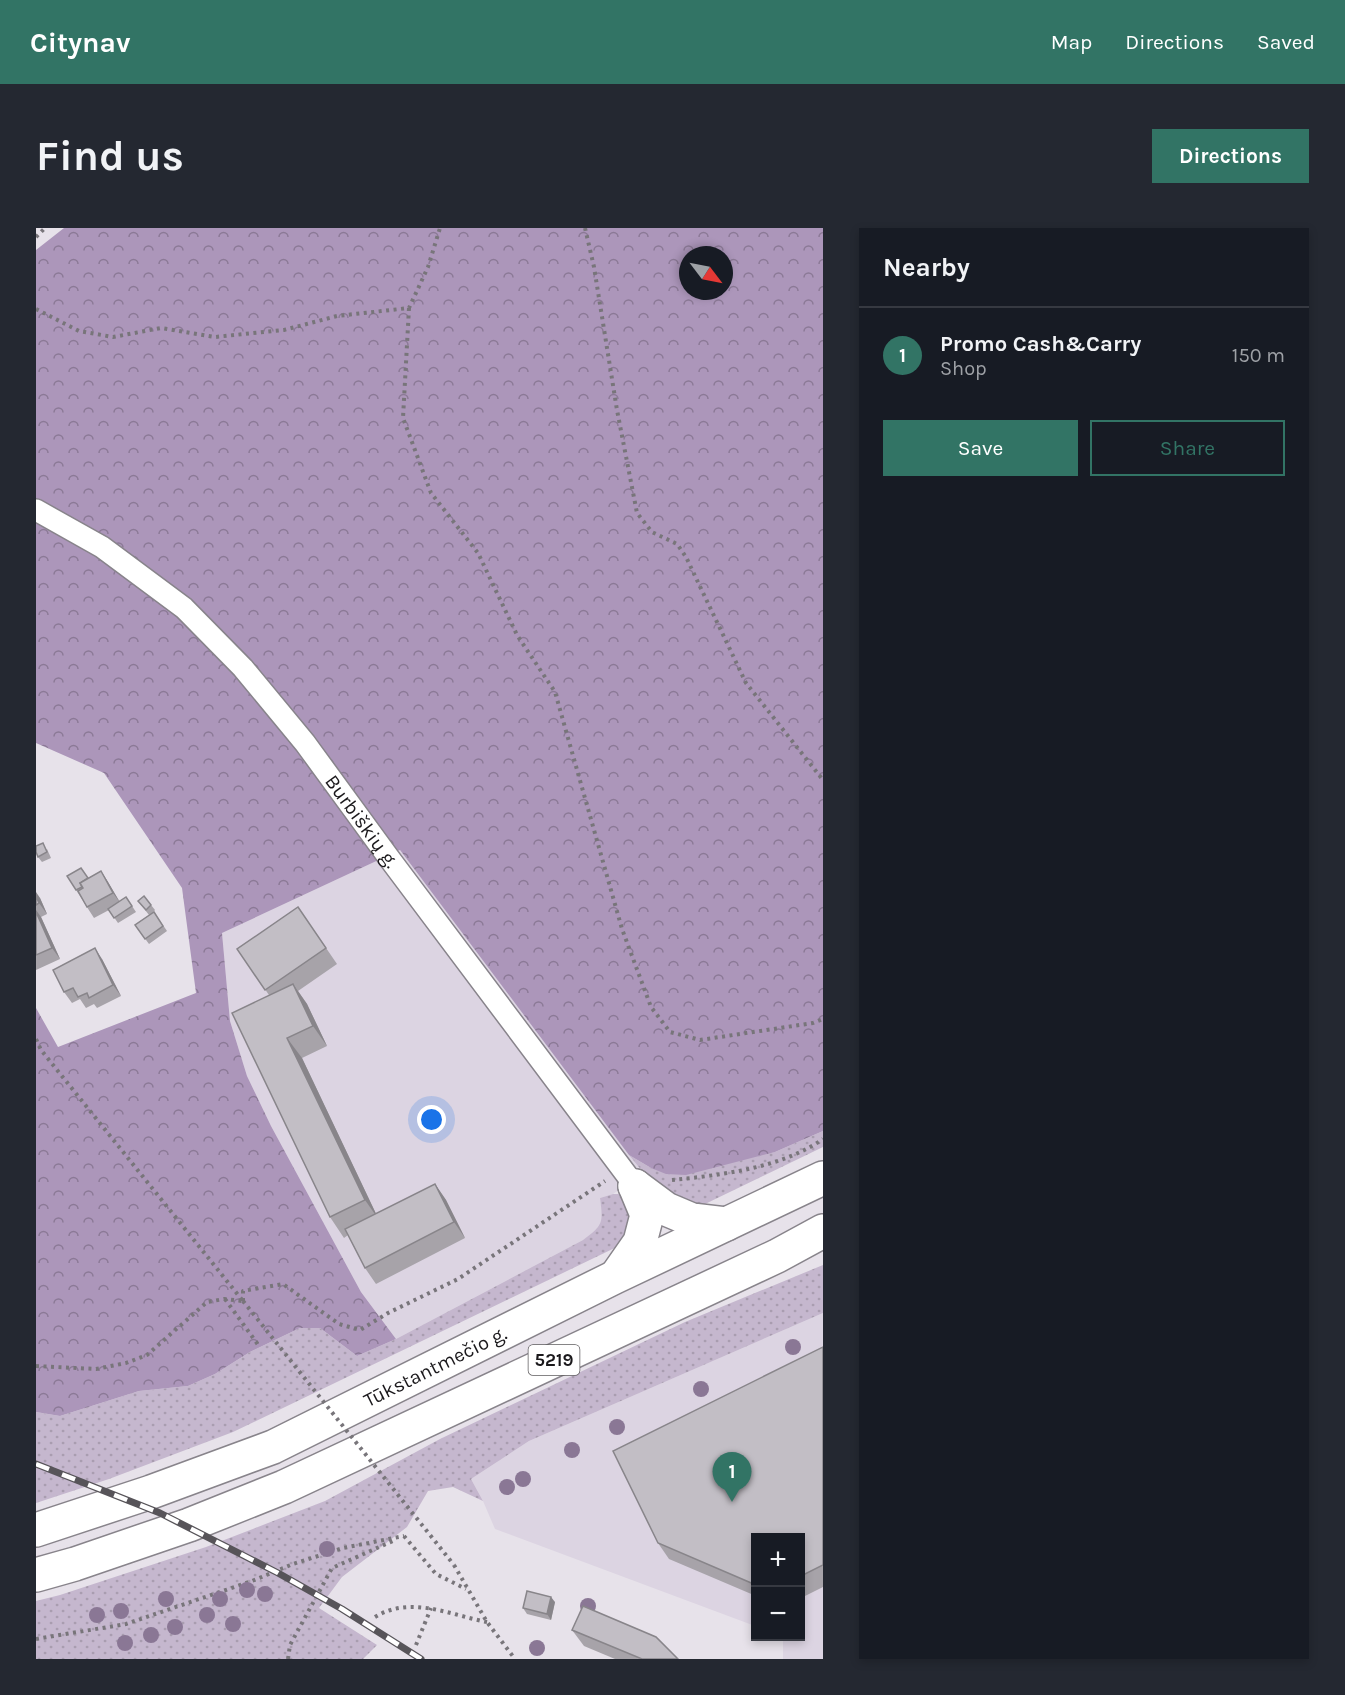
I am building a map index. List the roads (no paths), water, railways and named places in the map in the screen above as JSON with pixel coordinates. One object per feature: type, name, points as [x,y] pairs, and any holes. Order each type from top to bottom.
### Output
[{"type":"highway","points":[[628,1178],[666,1209],[692,1220],[726,1224]]},
{"type":"highway","points":[[615,1277],[640,1242],[647,1215],[628,1178]]},
{"type":"highway","name":"Tūkstantmečio g.","points":[[36,1530],[150,1492],[273,1447],[615,1277],[823,1178]]},
{"type":"highway","name":"5219","points":[[36,1575],[189,1525],[284,1487],[777,1256],[823,1231]]},
{"type":"highway","points":[[777,1256],[823,1240]]},
{"type":"street","name":"Burbiškių g.","points":[[36,510],[102,547],[184,608],[243,668],[304,743],[628,1178]]},
{"type":"railway","points":[[36,1464],[160,1513],[278,1573],[342,1609],[421,1659]]},
{"type":"place","name":"Promo Cash&Carry","points":[[732,1502]]}]
